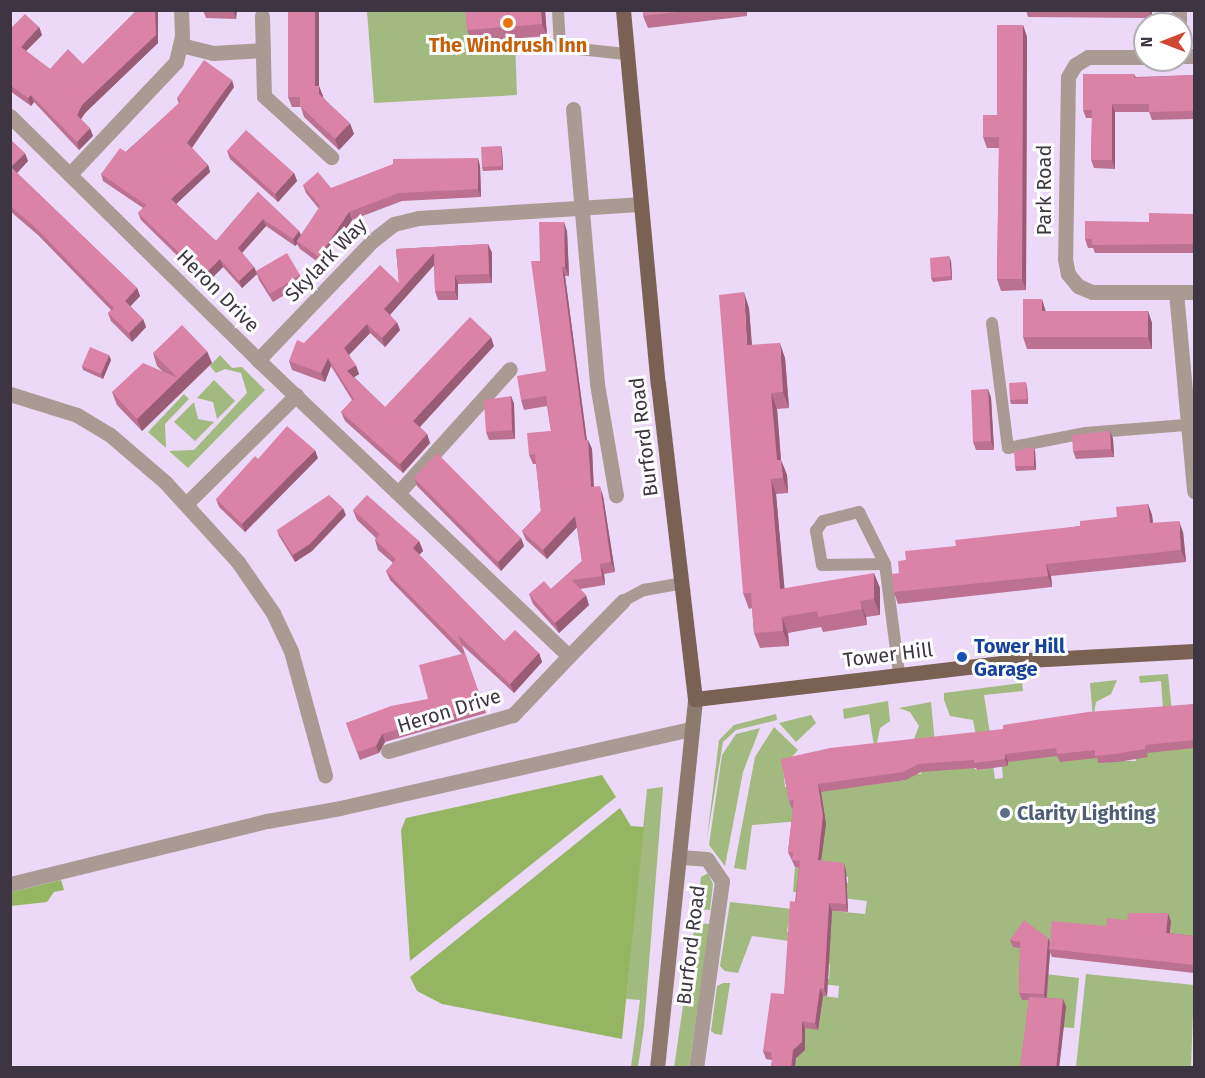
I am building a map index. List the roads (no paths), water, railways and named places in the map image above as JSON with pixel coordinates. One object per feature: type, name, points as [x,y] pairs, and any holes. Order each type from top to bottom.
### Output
[{"type":"main road","name":"Burford Road","points":[[622,10],[639,204],[695,699],[657,1068]]},
{"type":"main road","name":"Tower Hill","points":[[695,699],[1027,660],[1194,651]]},
{"type":"street","points":[[70,174],[170,70],[180,45],[182,10]]},
{"type":"street","points":[[262,16],[264,96],[331,157]]},
{"type":"street","points":[[180,45],[213,53],[263,50]]},
{"type":"street","name":"Park Road","points":[[1133,57],[1088,57],[1075,65],[1068,77],[1065,259],[1068,274],[1078,286],[1092,292],[1194,292]]},
{"type":"street","points":[[573,109],[597,384],[616,495]]},
{"type":"street","name":"Heron Drive","points":[[10,116],[258,360],[400,491],[569,656]]},
{"type":"street","name":"Skylark Way","points":[[258,360],[372,241],[394,224],[418,218],[639,204]]},
{"type":"street","points":[[1176,292],[1186,425],[1194,490]]},
{"type":"street","points":[[400,491],[510,369]]},
{"type":"street","points":[[10,394],[57,407],[91,422],[128,448],[186,504],[248,576],[281,628],[302,680],[325,775]]},
{"type":"street","points":[[186,504],[296,395]]},
{"type":"street","name":"Heron Drive","points":[[388,751],[513,716],[623,601]]},
{"type":"street","points":[[10,884],[267,821],[340,808],[691,729]]},
{"type":"street","name":"Burford Road","points":[[680,857],[707,859],[722,881],[696,1068]]},
{"type":"lane","points":[[558,10],[560,47],[626,54]]},
{"type":"lane","points":[[992,323],[1008,448],[1085,433],[1186,425]]},
{"type":"lane","points":[[885,564],[822,565],[816,531],[823,521],[859,512],[885,564],[900,674]]},
{"type":"lane","points":[[623,601],[644,590],[682,583]]},
{"type":"place","name":"The Windrush Inn","points":[[508,23]]},
{"type":"place","name":"Tower Hill Garage","points":[[962,657]]},
{"type":"place","name":"Clarity Lighting","points":[[1005,813]]}]
